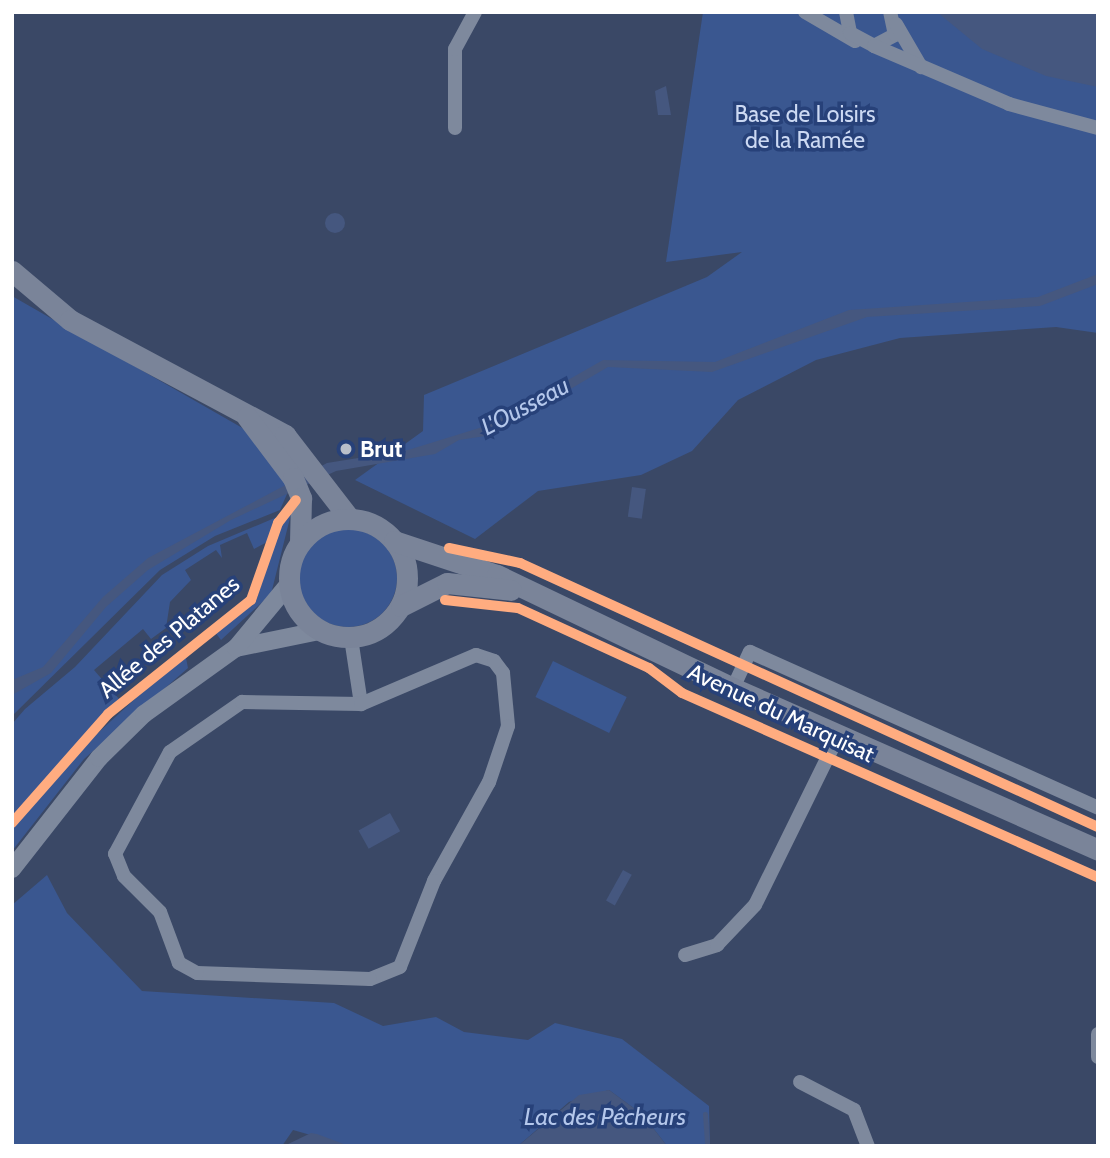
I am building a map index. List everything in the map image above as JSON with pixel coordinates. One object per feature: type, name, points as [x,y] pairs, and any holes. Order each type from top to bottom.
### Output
[{"type":"main road","points":[[12,271],[69,320],[244,412],[306,479],[350,519],[394,541],[407,572],[401,606],[388,622],[351,638],[319,631],[299,611],[289,584],[300,543],[306,479]]},
{"type":"main road","points":[[300,543],[320,526],[350,519]]},
{"type":"main road","name":"Avenue du Marquisat","points":[[394,541],[498,575],[528,593],[733,688],[1098,850]]},
{"type":"main road","name":"Avenue du Marquisat","points":[[401,606],[447,583],[528,593]]},
{"type":"street","points":[[455,128],[455,49],[475,12]]},
{"type":"street","points":[[805,12],[858,42],[874,46],[1009,104],[1098,128]]},
{"type":"street","points":[[846,12],[858,42]]},
{"type":"street","points":[[874,46],[892,39],[893,17]]},
{"type":"street","points":[[893,17],[922,68]]},
{"type":"street","name":"Allée des Platanes","points":[[12,869],[99,758],[144,714],[236,648],[289,584]]},
{"type":"street","name":"Allée des Platanes","points":[[236,648],[319,631]]},
{"type":"street","points":[[351,638],[360,704]]},
{"type":"street","points":[[733,688],[750,652],[1098,808]]},
{"type":"street","points":[[476,655],[494,661],[509,688],[502,752],[434,881],[400,967],[370,979],[187,970],[174,955],[160,912],[124,876],[115,854],[158,768],[190,736],[242,702],[360,704],[476,655]]},
{"type":"street","points":[[685,955],[717,945],[759,899],[838,736]]},
{"type":"street","points":[[1098,1034],[1098,1057]]},
{"type":"street","points":[[800,1082],[854,1110],[868,1146]]},
{"type":"green space","name":"Base de Loisirs de la Ramée","points":[[703,12],[1098,12],[1098,333],[1056,327],[900,338],[816,360],[738,400],[692,451],[641,475],[538,491],[475,539],[355,480],[423,431],[424,395],[707,277],[742,252],[666,262]]},
{"type":"green space","points":[[12,296],[281,450],[287,494],[280,510],[215,536],[160,570],[12,716]]},
{"type":"green space","points":[[292,510],[271,594],[221,640],[215,632],[257,598],[280,527]]},
{"type":"green space","points":[[277,517],[267,542],[254,549],[247,533],[220,545],[222,558],[216,550],[185,570],[191,580],[170,602],[166,628],[151,639],[143,629],[94,670],[119,699],[12,818],[12,724],[25,709],[75,667],[162,575],[208,546]]},
{"type":"green space","points":[[348,529],[367,533],[383,543],[393,559],[397,578],[393,597],[383,613],[367,623],[348,627],[329,623],[313,613],[303,597],[299,578],[303,559],[313,543],[329,533]]},
{"type":"green space","points":[[185,653],[188,668],[84,759],[12,851],[12,829],[62,766]]},
{"type":"green space","points":[[553,661],[627,697],[609,733],[535,697]]},
{"type":"green space","points":[[47,875],[67,913],[142,991],[334,1003],[383,1026],[436,1017],[464,1032],[528,1040],[555,1023],[622,1039],[709,1106],[710,1146],[667,1146],[643,1115],[609,1090],[569,1102],[518,1146],[349,1146],[293,1130],[282,1146],[12,1146],[12,905]]},
{"type":"water","points":[[937,12],[1098,12],[1098,87],[1046,76],[982,49]]},
{"type":"water","points":[[666,86],[671,115],[658,115],[655,91]]},
{"type":"water","points":[[335,213],[342,216],[345,223],[342,230],[335,233],[328,230],[325,223],[328,216]]},
{"type":"water","name":"L'Ousseau","points":[[1098,274],[1098,284],[1040,306],[867,317],[712,372],[608,367],[492,435],[459,440],[435,454],[336,471],[231,520],[148,570],[106,607],[51,673],[12,695],[12,680],[43,667],[103,597],[148,558],[327,463],[408,450],[489,425],[603,360],[715,362],[849,310],[1038,297]]},
{"type":"water","points":[[632,487],[646,489],[642,519],[628,517]]},
{"type":"water","points":[[390,813],[400,831],[369,849],[359,830]]},
{"type":"water","points":[[623,870],[632,875],[615,905],[606,901]]},
{"type":"water","name":"Lac des Pêcheurs","points":[[609,1090],[643,1115],[667,1146],[518,1146],[579,1095]]},
{"type":"water","points":[[311,1133],[317,1134],[349,1146],[284,1146]]},
{"type":"waterway","points":[[705,1114],[707,1146]]},
{"type":"cycle path","points":[[12,823],[108,714],[251,600],[278,523],[296,500]]},
{"type":"cycle path","points":[[449,548],[520,563],[1098,827]]},
{"type":"cycle path","points":[[445,600],[518,608],[649,668],[682,693],[1098,877]]},
{"type":"place","name":"Brut","points":[[346,449]]}]
